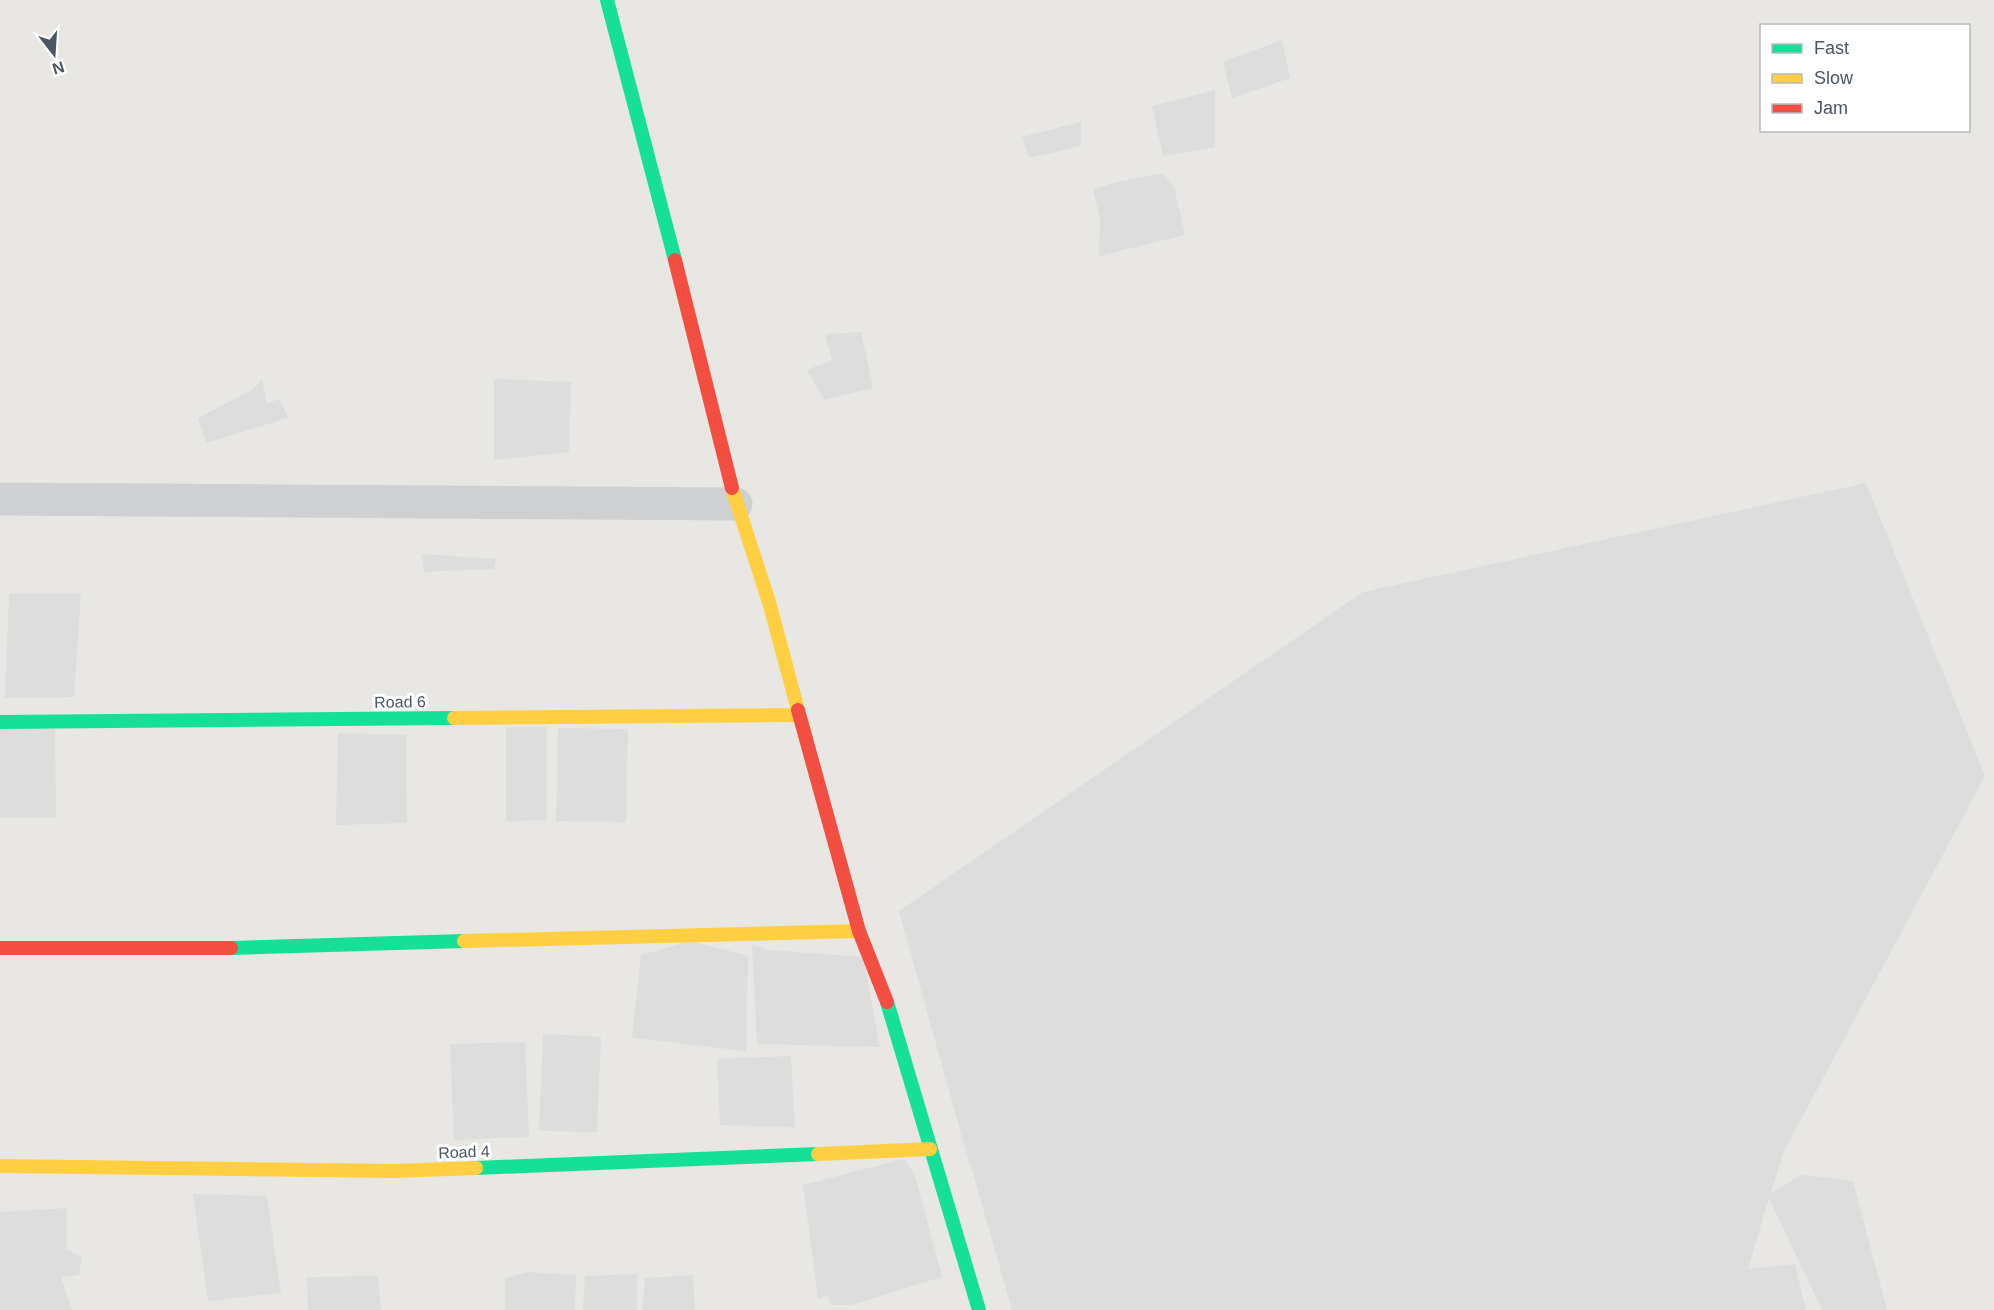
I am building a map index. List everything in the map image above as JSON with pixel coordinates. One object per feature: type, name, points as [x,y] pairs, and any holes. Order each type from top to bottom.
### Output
[{"type":"street","points":[[607,0],[656,184],[736,504],[769,602],[859,931],[888,1005],[980,1310]]},
{"type":"street","points":[[0,499],[736,504]]},
{"type":"street","name":"Road 6","points":[[0,722],[800,715]]},
{"type":"street","points":[[0,948],[178,949],[859,931]]},
{"type":"street","name":"Road 4","points":[[0,1166],[394,1172],[930,1149]]},
{"type":"shaded area","points":[[0,0],[1994,0],[1994,1310],[0,1310]]},
{"type":"building","points":[[1282,40],[1290,78],[1232,98],[1223,62]]},
{"type":"building","points":[[1215,90],[1215,147],[1163,156],[1152,106]]},
{"type":"building","points":[[1081,122],[1081,146],[1029,158],[1022,137]]},
{"type":"building","points":[[1162,173],[1174,187],[1185,235],[1099,256],[1100,217],[1093,189]]},
{"type":"building","points":[[861,332],[873,388],[824,400],[807,370],[832,360],[825,334]]},
{"type":"building","points":[[262,379],[267,403],[280,399],[288,418],[206,443],[198,418],[252,390]]},
{"type":"building","points":[[494,379],[571,382],[569,452],[494,460]]},
{"type":"building","points":[[1866,483],[1985,776],[1783,1153],[1771,1193],[1802,1175],[1853,1181],[1887,1310],[1822,1310],[1769,1198],[1748,1269],[1795,1264],[1806,1310],[1012,1310],[899,911],[1363,592]]},
{"type":"building","points":[[422,554],[496,559],[494,569],[424,572]]},
{"type":"building","points":[[9,594],[81,594],[74,697],[5,698]]},
{"type":"building","points":[[0,726],[55,729],[56,818],[0,818]]},
{"type":"building","points":[[506,727],[547,727],[547,820],[506,821]]},
{"type":"building","points":[[558,728],[628,729],[626,822],[556,821]]},
{"type":"building","points":[[338,733],[406,735],[407,823],[336,825]]},
{"type":"building","points":[[691,941],[748,956],[746,1051],[632,1038],[641,955]]},
{"type":"building","points":[[752,945],[769,950],[863,957],[880,1047],[757,1044]]},
{"type":"building","points":[[543,1034],[601,1037],[597,1132],[539,1131]]},
{"type":"building","points":[[525,1042],[529,1137],[454,1140],[450,1044]]},
{"type":"building","points":[[791,1056],[795,1127],[720,1125],[717,1059]]},
{"type":"building","points":[[904,1159],[915,1175],[942,1277],[851,1305],[830,1305],[828,1296],[818,1299],[803,1185]]},
{"type":"building","points":[[193,1194],[267,1196],[281,1293],[208,1301]]},
{"type":"building","points":[[67,1208],[67,1249],[82,1258],[79,1275],[61,1277],[72,1310],[0,1310],[0,1212]]},
{"type":"building","points":[[528,1272],[576,1275],[575,1310],[505,1310],[505,1278]]},
{"type":"building","points":[[637,1274],[637,1310],[583,1310],[585,1276]]},
{"type":"building","points":[[693,1275],[695,1310],[642,1310],[645,1278]]},
{"type":"building","points":[[378,1276],[381,1310],[308,1310],[307,1277]]},
{"type":"traffic: fast","points":[[607,0],[675,260]]},
{"type":"traffic: fast","points":[[0,722],[454,718]]},
{"type":"traffic: fast","points":[[231,948],[464,941]]},
{"type":"traffic: fast","points":[[887,1002],[979,1310]]},
{"type":"traffic: fast","points":[[476,1168],[818,1154]]},
{"type":"traffic: slow","points":[[732,488],[769,602],[798,710]]},
{"type":"traffic: slow","points":[[454,718],[799,715]]},
{"type":"traffic: slow","points":[[464,941],[859,931]]},
{"type":"traffic: slow","points":[[818,1154],[930,1149]]},
{"type":"traffic: slow","points":[[0,1166],[394,1171],[476,1168]]},
{"type":"traffic: jam","points":[[675,260],[732,488]]},
{"type":"traffic: jam","points":[[798,710],[859,931],[887,1002]]},
{"type":"traffic: jam","points":[[0,948],[231,948]]}]
